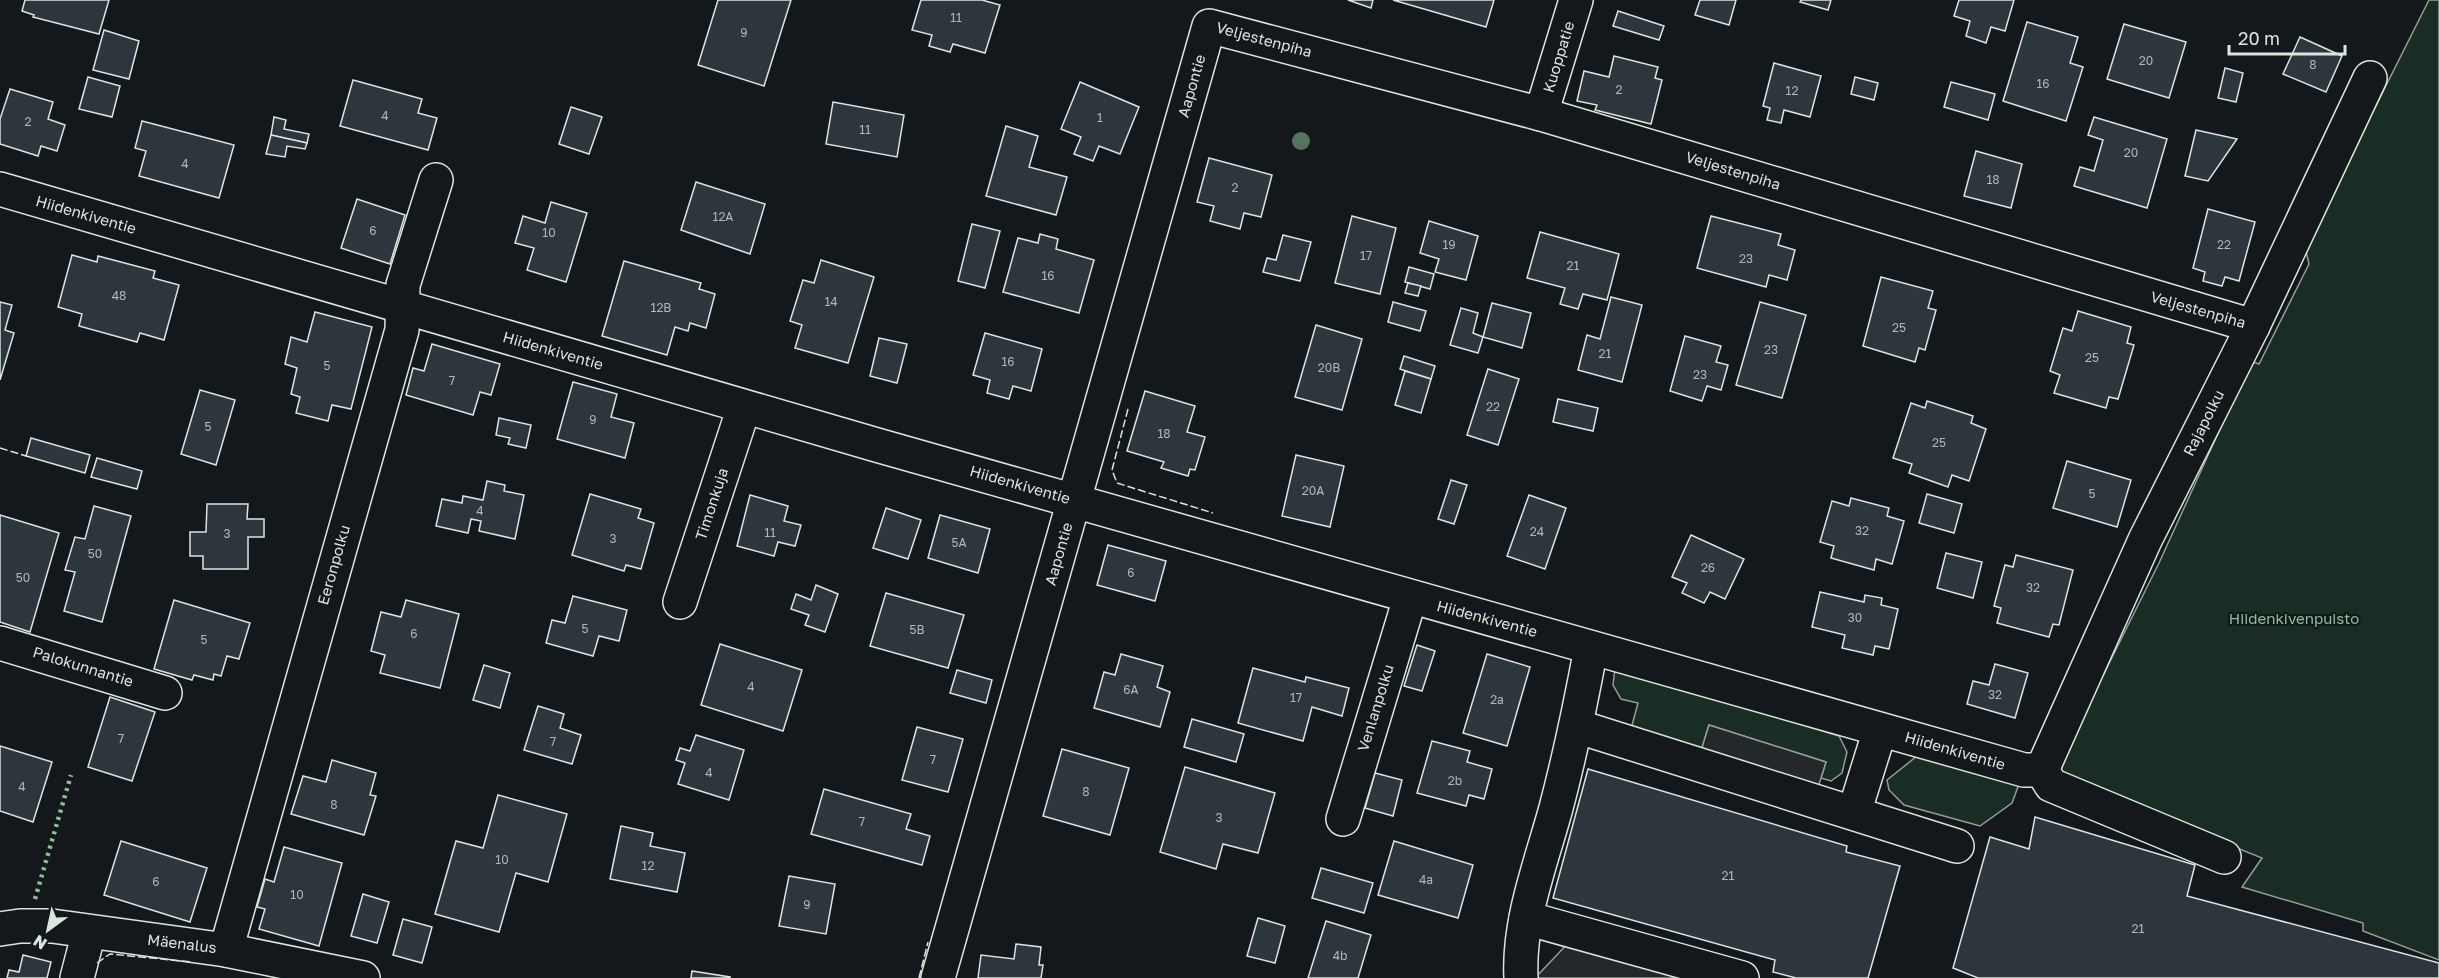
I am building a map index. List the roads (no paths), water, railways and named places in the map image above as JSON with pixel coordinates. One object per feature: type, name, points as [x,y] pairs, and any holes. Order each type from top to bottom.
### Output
[{"type":"street","name":"Kuoppatie","points":[[1541,114],[1576,0]]},
{"type":"street","name":"Veljestenpiha","points":[[1209,26],[1541,114],[2253,326]]},
{"type":"street","name":"Aapontie","points":[[938,978],[1209,26]]},
{"type":"street","name":"Rajapolku","points":[[2042,770],[2145,540],[2253,326],[2370,78]]},
{"type":"street","name":"Eeronpolku","points":[[226,950],[402,330],[403,285],[436,180]]},
{"type":"street","name":"Hiidenkiventie","points":[[0,189],[744,407],[1410,597],[2024,770],[2042,770]]},
{"type":"street","name":"Timonkuja","points":[[680,602],[744,407]]},
{"type":"street","name":"Venlanpolku","points":[[1343,819],[1410,597]]},
{"type":"street","name":"Palokunnantie","points":[[0,642],[165,693]]},
{"type":"street","points":[[1521,978],[1526,918],[1576,726],[1591,648]]},
{"type":"street","points":[[1576,726],[1958,846]]},
{"type":"street","points":[[1854,813],[1880,730]]},
{"type":"street","points":[[2042,770],[2051,784],[2224,857]]},
{"type":"street","points":[[1526,918],[1742,978]]},
{"type":"street","name":"Mäenalus","points":[[0,929],[20,926],[52,926],[226,950],[363,978]]},
{"type":"street","points":[[77,978],[89,932]]},
{"type":"park label","name":"Hiidenkivenpuisto","points":[[2294,619]]}]
